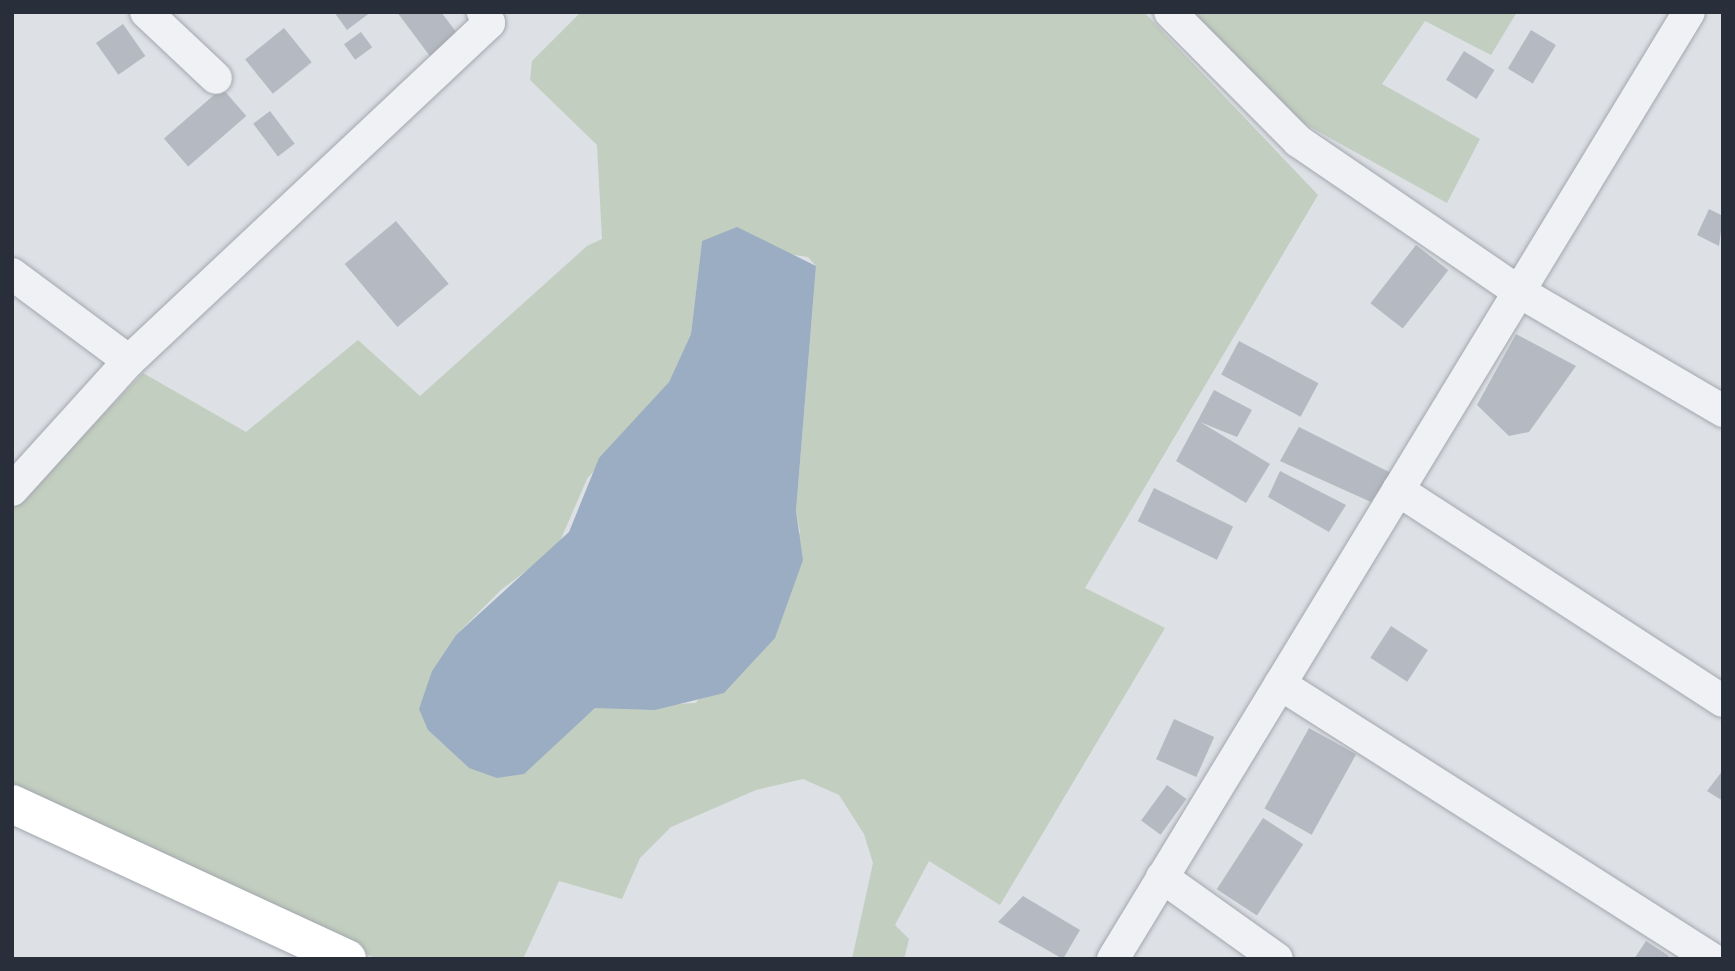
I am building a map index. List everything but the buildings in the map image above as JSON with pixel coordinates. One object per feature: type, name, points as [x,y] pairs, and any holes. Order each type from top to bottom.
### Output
[{"type":"street","points":[[146,12],[216,78]]},
{"type":"street","points":[[12,490],[129,361],[489,23],[483,12]]},
{"type":"street","points":[[1170,12],[1298,141],[1518,291],[1718,398]]},
{"type":"street","points":[[1112,959],[1689,12]]},
{"type":"street","points":[[12,274],[129,361]]},
{"type":"street","points":[[1398,490],[1723,701]]},
{"type":"street","points":[[1280,684],[1712,959]]},
{"type":"street","points":[[12,804],[348,959]]},
{"type":"street","points":[[1162,877],[1277,959]]},
{"type":"green space","points":[[581,12],[1144,12],[1318,195],[1085,588],[1165,628],[1000,905],[929,861],[895,925],[909,939],[904,959],[852,959],[873,863],[864,834],[839,795],[803,779],[756,790],[671,827],[640,858],[622,899],[559,881],[523,959],[377,959],[12,786],[12,509],[143,373],[246,432],[358,340],[420,396],[587,246],[602,239],[597,145],[530,80],[532,61]],"holes":[[[702,241],[808,257],[816,266],[796,511],[800,532],[696,703],[595,708],[563,735],[469,768],[428,730],[432,671],[456,635],[502,589],[557,548],[587,479],[669,382],[691,334]]]},
{"type":"green space","points":[[1189,12],[1517,12],[1491,55],[1425,21],[1382,84],[1480,139],[1447,203],[1303,123]]},
{"type":"water","points":[[737,227],[816,266],[796,511],[803,560],[775,638],[724,693],[655,710],[595,708],[524,774],[497,778],[469,768],[428,730],[419,709],[432,671],[456,635],[569,532],[599,458],[669,382],[691,334],[702,241]]}]
